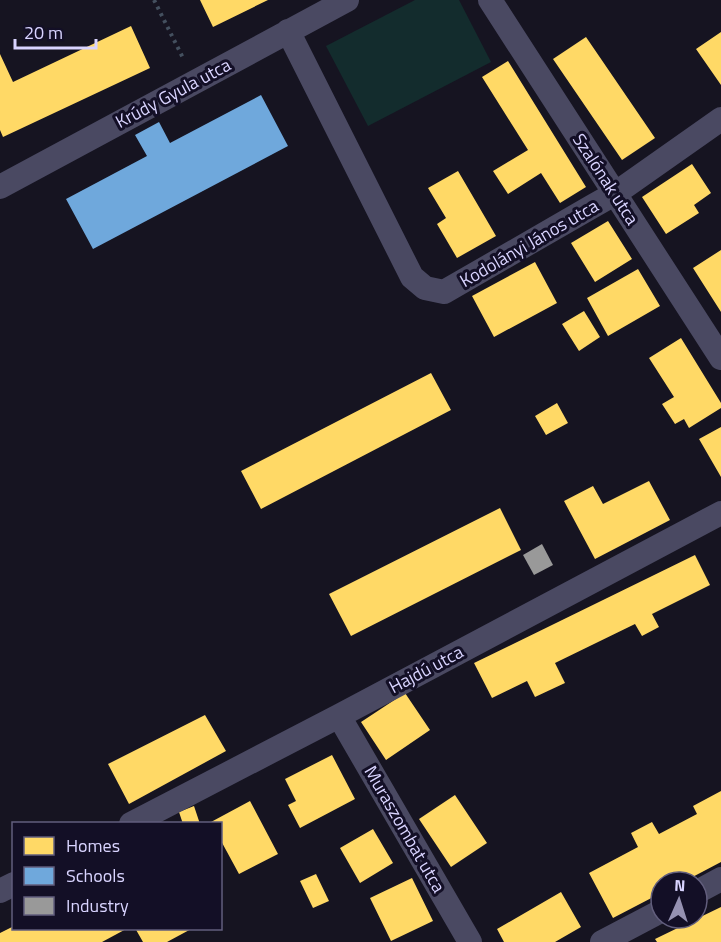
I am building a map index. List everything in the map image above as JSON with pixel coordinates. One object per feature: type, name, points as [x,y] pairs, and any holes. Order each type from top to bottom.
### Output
[{"type":"street","name":"Krúdy Gyula utca","points":[[0,187],[346,0]]},
{"type":"street","name":"Szalónak utca","points":[[489,0],[721,358]]},
{"type":"street","name":"Kodolányi János utca","points":[[288,31],[412,278],[424,288],[444,292],[616,193],[721,119]]},
{"type":"street","name":"Hajdú utca","points":[[135,822],[721,513]]},
{"type":"street","name":"Muraszombat utca","points":[[339,716],[470,942]]},
{"type":"street","points":[[602,942],[649,917]]},
{"type":"path","points":[[154,0],[195,82]]},
{"type":"green space","points":[[415,0],[459,0],[491,62],[368,126],[326,46]]},
{"type":"building: Homes","points":[[200,0],[268,0],[213,27]]},
{"type":"building: Homes","points":[[131,26],[150,68],[3,137],[0,130],[0,54],[13,82]]},
{"type":"building: Homes","points":[[721,32],[721,85],[696,49]]},
{"type":"building: Homes","points":[[586,37],[655,138],[622,160],[553,59]]},
{"type":"building: Homes","points":[[508,61],[586,187],[560,203],[541,173],[508,194],[493,171],[528,150],[482,77]]},
{"type":"building: Homes","points":[[692,164],[711,193],[694,205],[699,213],[666,234],[642,197]]},
{"type":"building: Homes","points":[[458,171],[496,236],[457,258],[437,224],[446,218],[428,188]]},
{"type":"building: Homes","points":[[608,221],[632,259],[595,282],[571,243]]},
{"type":"building: Homes","points":[[721,250],[721,312],[693,268]]},
{"type":"building: Homes","points":[[535,262],[557,303],[494,337],[472,296]]},
{"type":"building: Homes","points":[[638,269],[660,306],[608,336],[587,298]]},
{"type":"building: Homes","points":[[584,311],[600,337],[579,351],[562,324]]},
{"type":"building: Homes","points":[[681,338],[721,403],[721,408],[689,428],[684,419],[675,424],[662,404],[674,397],[649,358]]},
{"type":"building: Homes","points":[[431,373],[451,410],[261,509],[241,471]]},
{"type":"building: Homes","points":[[557,403],[568,423],[546,435],[535,416]]},
{"type":"building: Homes","points":[[721,427],[721,477],[699,439]]},
{"type":"building: Homes","points":[[649,481],[670,520],[595,559],[564,501],[593,486],[603,504]]},
{"type":"building: Homes","points":[[500,508],[521,550],[351,636],[329,594]]},
{"type":"building: Homes","points":[[695,555],[710,585],[652,614],[659,627],[642,636],[635,624],[555,663],[565,683],[535,697],[527,681],[492,698],[474,663]]},
{"type":"building: Homes","points":[[405,693],[430,730],[386,760],[361,722]]},
{"type":"building: Homes","points":[[205,715],[226,751],[129,804],[108,764]]},
{"type":"building: Homes","points":[[332,755],[355,799],[300,828],[288,805],[296,801],[285,779]]},
{"type":"building: Homes","points":[[721,791],[721,862],[706,870],[649,870],[649,899],[613,918],[589,873],[638,847],[631,833],[652,822],[659,834],[697,814],[693,806]]},
{"type":"building: Homes","points":[[455,795],[487,843],[451,867],[419,819]]},
{"type":"building: Homes","points":[[250,801],[278,854],[239,874],[222,843],[222,822],[211,822]]},
{"type":"building: Homes","points":[[194,806],[199,822],[182,822],[179,812]]},
{"type":"building: Homes","points":[[373,829],[393,863],[360,883],[340,848]]},
{"type":"building: Homes","points":[[316,874],[329,901],[313,908],[300,881]]},
{"type":"building: Homes","points":[[412,878],[433,921],[391,941],[370,898]]},
{"type":"building: Homes","points":[[561,892],[581,927],[555,942],[504,942],[497,929]]},
{"type":"building: Homes","points":[[721,907],[721,942],[657,942],[655,939],[674,930],[709,930],[709,913]]},
{"type":"building: Homes","points":[[12,927],[12,930],[124,930],[102,942],[0,942],[0,933]]},
{"type":"building: Homes","points":[[136,930],[189,930],[167,942],[143,942]]},
{"type":"building: Schools","points":[[261,95],[288,146],[93,249],[66,199],[147,156],[135,135],[159,122],[170,143]]},
{"type":"building: Industry","points":[[542,544],[553,565],[534,575],[523,555]]}]
